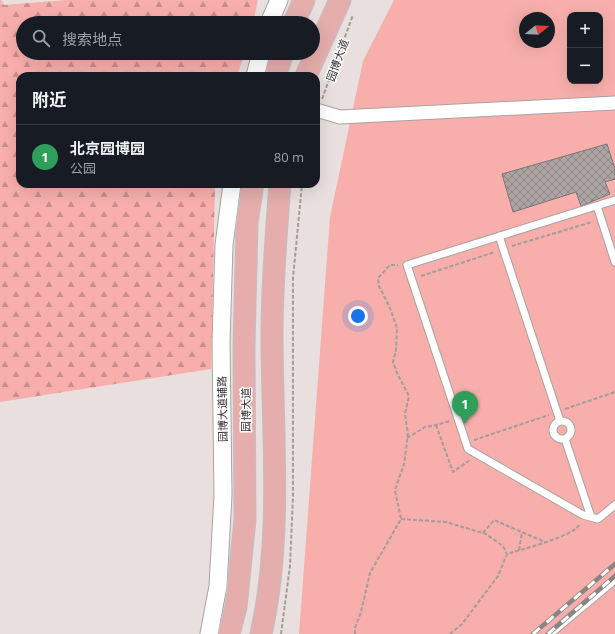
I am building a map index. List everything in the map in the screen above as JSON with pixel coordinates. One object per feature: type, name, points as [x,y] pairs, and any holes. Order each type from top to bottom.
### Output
[{"type":"main road","points":[[297,16],[304,0]]},
{"type":"main road","name":"园博大道","points":[[320,52],[346,7]]},
{"type":"main road","points":[[276,72],[281,60]]},
{"type":"main road","name":"园博大道","points":[[308,72],[315,60]]},
{"type":"main road","name":"园博大道","points":[[229,634],[236,607],[245,520],[244,347],[247,231],[252,188]]},
{"type":"main road","points":[[261,634],[273,558],[274,456],[272,334],[274,263],[280,188]]},
{"type":"street","points":[[272,16],[279,0]]},
{"type":"street","points":[[256,72],[259,60]]},
{"type":"street","points":[[320,111],[340,116],[615,103]]},
{"type":"street","name":"园博大道辅路","points":[[210,634],[218,586],[223,495],[222,327],[224,245],[231,188]]},
{"type":"street","points":[[223,495],[245,494]]},
{"type":"lane","points":[[615,200],[407,265],[468,449],[587,516],[598,519],[615,505]]},
{"type":"lane","points":[[596,206],[615,262]]},
{"type":"lane","points":[[499,236],[560,421]]},
{"type":"lane","points":[[560,421],[568,423],[571,428],[571,434],[566,439],[558,438],[554,434],[553,430],[555,424],[560,421]]},
{"type":"lane","points":[[566,439],[587,516]]},
{"type":"lane","points":[[550,634],[615,580]]},
{"type":"path","name":"园博大道","points":[[320,99],[346,7]]},
{"type":"path","points":[[281,634],[290,566],[293,496],[293,278],[302,188]]},
{"type":"path","points":[[355,634],[354,628],[360,612],[370,572],[401,519],[395,490],[404,464],[407,438],[405,414],[409,396],[393,362],[396,350],[397,328],[378,278],[390,265],[407,265]]},
{"type":"path","points":[[466,443],[615,392]]},
{"type":"path","points":[[407,438],[425,427],[451,420],[454,426]]},
{"type":"path","points":[[436,425],[453,472],[478,455]]},
{"type":"path","points":[[507,554],[561,537],[578,527],[587,516]]},
{"type":"path","points":[[401,519],[446,522],[483,533],[503,546],[507,554],[498,576],[462,624],[450,634]]},
{"type":"path","points":[[483,533],[494,520],[546,542]]},
{"type":"path","points":[[519,550],[522,532]]},
{"type":"green space","points":[[0,0],[4,5],[67,0],[258,0],[255,16],[16,16],[16,60],[243,60],[238,72],[16,72],[16,188],[215,188],[211,369],[0,402]]},
{"type":"green space","points":[[394,0],[615,0],[615,634],[299,634],[330,217],[363,61]]},
{"type":"building","points":[[607,144],[615,169],[615,179],[605,182],[610,194],[581,206],[576,192],[513,212],[502,174]]},
{"type":"railway","points":[[533,634],[615,564]]},
{"type":"railway","points":[[548,634],[615,576]]},
{"type":"place","name":"北京园博园","points":[[465,424]]}]
